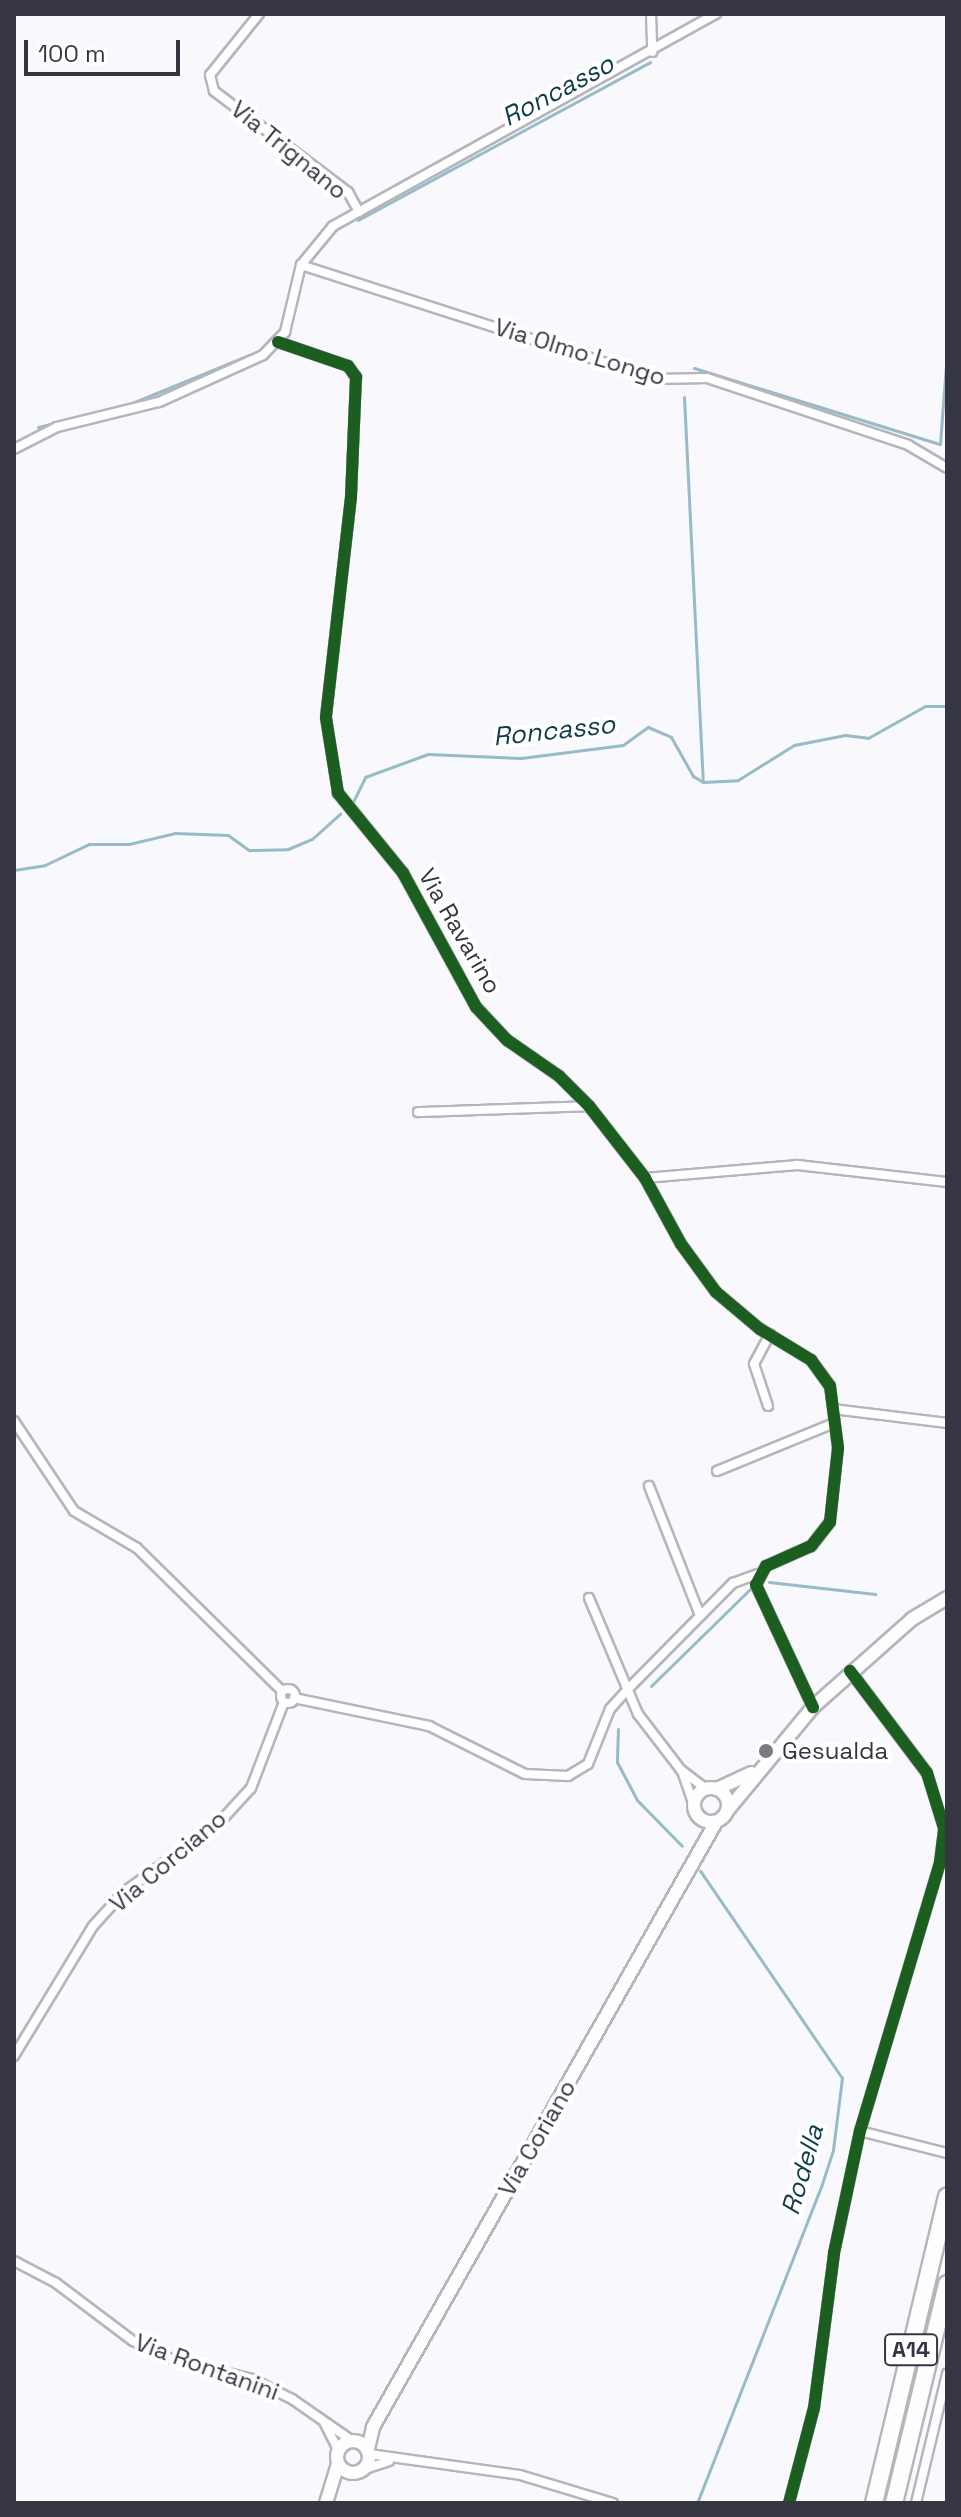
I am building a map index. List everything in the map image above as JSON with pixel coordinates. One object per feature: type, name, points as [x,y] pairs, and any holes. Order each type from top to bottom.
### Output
[{"type":"highway","name":"A14","points":[[874,2503],[947,2197]]},
{"type":"highway","name":"A14","points":[[894,2503],[947,2284]]},
{"type":"main road","points":[[727,1811],[755,1772],[850,1671],[912,1619],[947,1598]]},
{"type":"main road","points":[[701,1850],[695,1810],[711,1789],[755,1772]]},
{"type":"main road","points":[[711,1789],[727,1800],[727,1811]]},
{"type":"main road","points":[[695,1810],[716,1822]]},
{"type":"main road","name":"Via Coriano","points":[[360,2471],[369,2452],[373,2427],[716,1822],[727,1811]]},
{"type":"main road","name":"Via Coriano","points":[[338,2449],[373,2427]]},
{"type":"main road","points":[[353,2440],[369,2452]]},
{"type":"main road","points":[[326,2503],[333,2491],[338,2449]]},
{"type":"main road","points":[[338,2464],[360,2471]]},
{"type":"main road","points":[[333,2491],[360,2471]]},
{"type":"street","name":"Via Trignano","points":[[259,14],[210,75],[214,91],[348,192],[359,212]]},
{"type":"street","points":[[651,14],[652,52]]},
{"type":"street","points":[[14,449],[57,427],[159,402],[263,355],[278,342],[301,265],[333,226],[716,14]]},
{"type":"street","name":"Via Olmo Longo","points":[[301,265],[657,379],[707,378],[908,445],[947,468]]},
{"type":"street","name":"Via Ravarino","points":[[278,342],[348,366],[356,377],[351,497],[326,718],[338,793],[403,873],[476,1007],[507,1040],[559,1076],[589,1106],[645,1178],[681,1244],[716,1292],[822,1370],[833,1409],[838,1473],[830,1522],[811,1546],[758,1574],[733,1583],[699,1613],[610,1709],[588,1764],[568,1776],[551,1778],[499,1763],[429,1726],[294,1698]]},
{"type":"street","points":[[418,1112],[589,1106]]},
{"type":"street","points":[[645,1178],[797,1165],[947,1182]]},
{"type":"street","points":[[768,1406],[754,1364],[770,1334]]},
{"type":"street","points":[[833,1409],[947,1423]]},
{"type":"street","points":[[14,1421],[74,1511],[137,1548],[282,1691],[284,1702],[294,1698],[291,1690],[282,1691]]},
{"type":"street","points":[[717,1471],[834,1423]]},
{"type":"street","points":[[649,1486],[699,1613]]},
{"type":"street","points":[[758,1574],[761,1598],[813,1707]]},
{"type":"street","points":[[589,1598],[627,1690],[681,1770],[695,1810]]},
{"type":"street","points":[[789,2503],[814,2408],[834,2253],[860,2131],[940,1862],[944,1828],[927,1773],[850,1671]]},
{"type":"street","name":"Via Corciano","points":[[14,2056],[93,1926],[124,1892],[219,1823],[251,1788],[284,1702]]},
{"type":"street","points":[[681,1770],[711,1789]]},
{"type":"street","points":[[860,2131],[947,2153]]},
{"type":"street","name":"Via Rontanini","points":[[14,2261],[56,2283],[133,2341],[171,2359],[252,2379],[353,2440]]},
{"type":"street","points":[[916,2503],[947,2374]]},
{"type":"street","points":[[322,2420],[338,2449]]},
{"type":"street","points":[[369,2452],[389,2461],[520,2475],[613,2503]]},
{"type":"street","points":[[360,2471],[389,2461]]},
{"type":"waterway","name":"Roncasso","points":[[358,220],[650,62]]},
{"type":"waterway","name":"Roncasso","points":[[694,368],[940,444],[947,351]]},
{"type":"waterway","name":"Roncasso","points":[[120,408],[249,355]]},
{"type":"waterway","name":"Roncasso","points":[[684,397],[703,781]]},
{"type":"waterway","name":"Roncasso","points":[[38,427],[101,412]]},
{"type":"waterway","name":"Roncasso","points":[[352,804],[365,777],[428,754],[521,758],[623,745],[648,727],[671,737],[693,776],[703,782],[738,780],[794,745],[845,735],[868,738],[925,706],[947,706]]},
{"type":"waterway","name":"Roncasso","points":[[14,870],[45,865],[89,844],[129,844],[175,833],[228,835],[249,850],[288,849],[312,839],[340,814]]},
{"type":"waterway","name":"Rodella","points":[[769,1582],[875,1594]]},
{"type":"waterway","name":"Rodella","points":[[651,1686],[750,1589]]},
{"type":"waterway","name":"Rodella","points":[[618,1729],[617,1762],[637,1800],[682,1846]]},
{"type":"waterway","name":"Rodella","points":[[697,2503],[821,2187],[833,2150],[842,2078],[700,1871]]},
{"type":"cycle path","points":[[278,342],[348,366],[356,377],[351,497],[326,718],[338,793],[403,873],[476,1007],[507,1040],[559,1076],[589,1106],[645,1178],[681,1244],[716,1292],[760,1329],[811,1360],[830,1386],[838,1448],[830,1522],[811,1546],[766,1566],[756,1585],[813,1707]]},
{"type":"cycle path","points":[[789,2503],[814,2408],[834,2253],[860,2131],[940,1862],[944,1828],[927,1773],[850,1671]]},
{"type":"place","name":"Gesualda","points":[[766,1751]]}]
